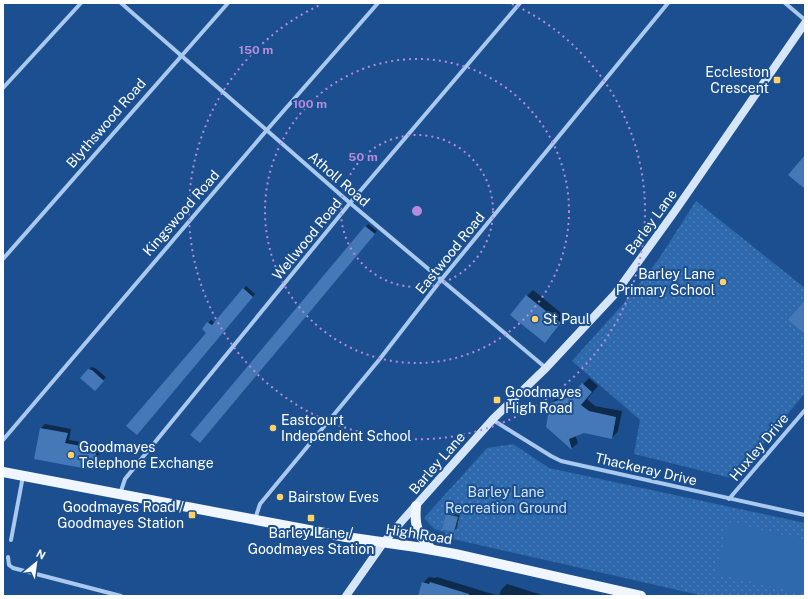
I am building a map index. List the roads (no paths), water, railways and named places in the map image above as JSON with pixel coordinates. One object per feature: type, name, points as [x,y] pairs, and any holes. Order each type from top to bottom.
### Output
[{"type":"main road","name":"Barley Lane","points":[[346,596],[384,542],[493,419],[546,368],[615,294],[676,211],[805,23]]},
{"type":"main road","name":"High Road","points":[[3,472],[346,537],[455,554],[641,596]]},
{"type":"main road","points":[[416,506],[415,520],[417,529],[420,537],[430,550]]},
{"type":"street","points":[[3,88],[81,3]]},
{"type":"street","name":"Atholl Road","points":[[121,3],[266,131],[546,368]]},
{"type":"street","name":"Blythswood Road","points":[[3,259],[228,3]]},
{"type":"street","name":"Kingswood Road","points":[[3,440],[266,131],[378,3]]},
{"type":"street","name":"Wellwood Road","points":[[120,494],[125,479],[350,203],[520,3]]},
{"type":"street","name":"Eastwood Road","points":[[255,520],[260,504],[379,360],[442,280],[668,3]]},
{"type":"street","points":[[786,3],[805,20]]},
{"type":"street","name":"Huxley Drive","points":[[729,499],[805,410]]},
{"type":"street","name":"Thackeray Drive","points":[[493,419],[561,461],[805,515]]},
{"type":"street","points":[[11,540],[23,476]]},
{"type":"street","points":[[8,556],[9,565],[13,568],[121,596]]},
{"type":"place","name":"Eccleston Crescent","points":[[777,80]]},
{"type":"place","name":"Barley Lane Primary School","points":[[723,282]]},
{"type":"place","name":"St Paul","points":[[535,319]]},
{"type":"place","name":"Goodmayes High Road","points":[[497,400]]},
{"type":"place","name":"Eastcourt Independent School","points":[[273,428]]},
{"type":"place","name":"Goodmayes Telephone Exchange","points":[[71,455]]},
{"type":"place","name":"Bairstow Eves","points":[[280,497]]},
{"type":"place","name":"Goodmayes Road / Goodmayes Station","points":[[192,515]]},
{"type":"place","name":"Barley Lane / Goodmayes Station","points":[[311,518]]},
{"type":"park label","name":"Barley Lane Recreation Ground","points":[[506,500]]}]
